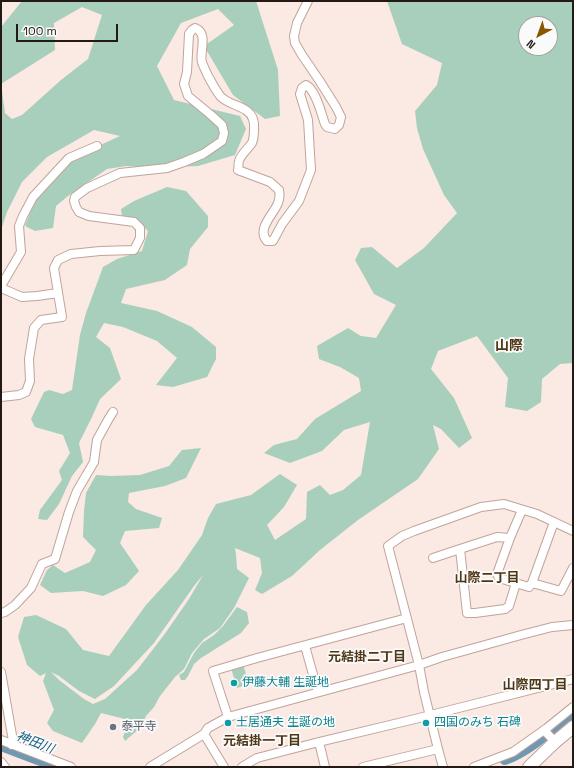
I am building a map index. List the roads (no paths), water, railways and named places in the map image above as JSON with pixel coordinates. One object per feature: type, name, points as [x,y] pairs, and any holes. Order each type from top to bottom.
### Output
[{"type":"highway","points":[[529,767],[548,734],[573,727]]},
{"type":"street","points":[[1,397],[18,395],[26,392],[30,381],[29,359],[34,328],[41,320],[62,317],[54,268],[58,260],[71,254],[134,250],[140,238],[140,228],[134,222],[89,216],[79,212],[74,201],[75,197],[87,188],[120,173],[167,168],[203,154],[222,141],[224,133],[222,125],[188,96],[184,84],[187,72],[189,34],[195,28],[202,34],[201,60],[216,89],[222,97],[233,104],[242,107],[254,120],[254,134],[252,143],[239,159],[238,170],[270,182],[279,190],[280,197],[278,204],[265,225],[263,233],[264,238],[267,241],[273,241],[282,224],[299,201],[311,170],[308,120],[300,94],[302,88],[306,85],[311,87],[325,124],[328,127],[335,129],[339,125],[341,116],[295,43],[294,36],[297,23],[308,1]]},
{"type":"street","points":[[58,293],[22,297],[1,287],[21,252],[19,226],[33,198],[69,158],[97,146]]},
{"type":"street","points":[[1,613],[16,606],[31,588],[42,564],[55,559],[69,512],[78,491],[94,462],[97,440],[113,412]]},
{"type":"street","points":[[443,767],[424,692],[420,665],[388,546],[402,536],[414,531],[481,507],[504,504],[537,514],[573,531]]},
{"type":"street","points":[[522,510],[497,574],[499,578],[529,587],[554,522]]},
{"type":"street","points":[[433,558],[497,537],[510,538]]},
{"type":"street","points":[[460,549],[467,613],[505,608],[509,606],[516,583]]},
{"type":"street","points":[[532,582],[560,591],[573,568]]},
{"type":"street","points":[[228,717],[213,671],[407,618]]},
{"type":"street","points":[[150,767],[204,734],[208,728],[228,717],[420,665],[442,657],[521,635],[552,627],[573,625]]},
{"type":"street","points":[[305,646],[318,692]]},
{"type":"street","points":[[1,672],[13,741],[12,745]]},
{"type":"street","points":[[242,767],[257,758],[573,679]]},
{"type":"street","points":[[474,767],[513,752],[548,734],[573,707]]},
{"type":"street","points":[[204,734],[224,767]]},
{"type":"street","points":[[1,740],[71,767]]},
{"type":"street","points":[[320,742],[325,767]]},
{"type":"street","points":[[363,767],[438,749]]},
{"type":"street","points":[[1,762],[5,767]]},
{"type":"waterway","points":[[505,759],[532,744],[573,712]]},
{"type":"waterway","name":"神田川","points":[[1,745],[59,767]]},
{"type":"place","name":"伊藤大輔 生誕地","points":[[234,683]]},
{"type":"place","name":"土居通夫 生誕の地","points":[[228,723]]},
{"type":"place","name":"四国のみち 石碑","points":[[426,723]]},
{"type":"place","name":"泰平寺","points":[[113,727]]},
{"type":"district","name":"山際","points":[[509,346]]},
{"type":"district","name":"山際二丁目","points":[[487,578]]},
{"type":"district","name":"元結掛二丁目","points":[[367,657]]},
{"type":"district","name":"山際四丁目","points":[[535,685]]},
{"type":"district","name":"元結掛一丁目","points":[[262,741]]}]
